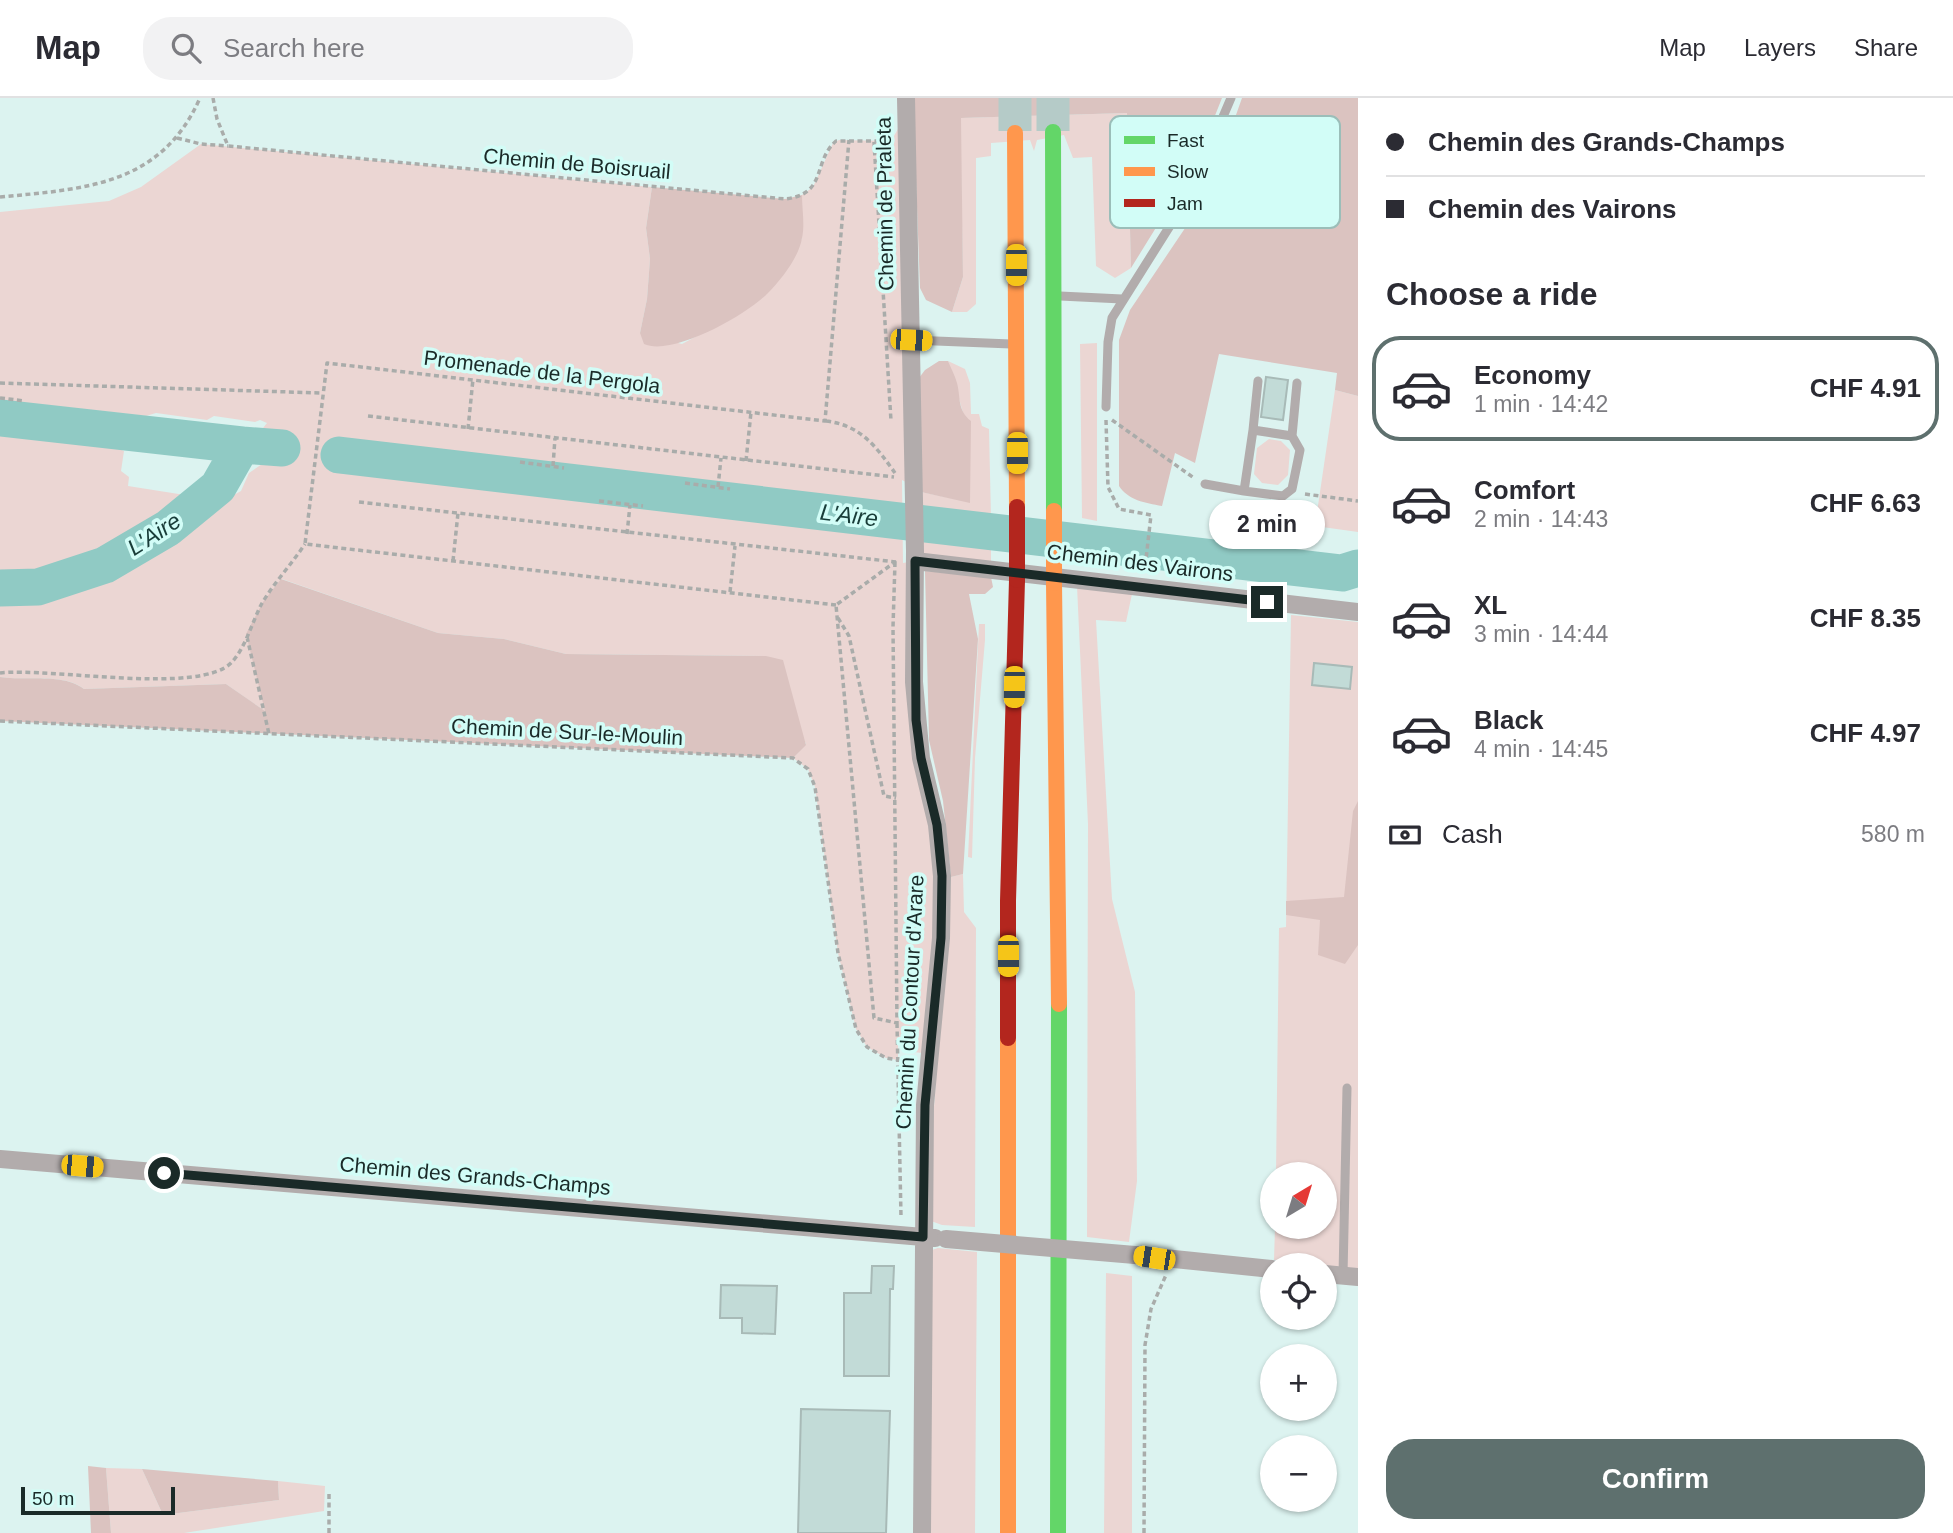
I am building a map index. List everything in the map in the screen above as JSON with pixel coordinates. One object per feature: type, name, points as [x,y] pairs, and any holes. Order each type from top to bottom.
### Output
[{"type":"highway","points":[[1053,132],[1054,583],[1059,904],[1058,1533]]},
{"type":"highway","points":[[1008,1533],[1008,901],[1017,580],[1015,133]]},
{"type":"street","name":"Chemin de Praleta","points":[[906,98],[915,556]]},
{"type":"street","name":"Chemin des Vairons","points":[[915,556],[1358,612]]},
{"type":"street","name":"Chemin du Contour d'Arare","points":[[915,556],[916,720],[921,758],[937,825],[942,876],[941,938],[925,1105],[922,1533]]},
{"type":"street","name":"Chemin des Grands-Champs","points":[[0,1159],[1260,1268]]},
{"type":"lane","points":[[1223,116],[1231,98]]},
{"type":"lane","points":[[1106,407],[1108,342],[1112,318],[1168,228]]},
{"type":"lane","points":[[1053,296],[1122,299]]},
{"type":"lane","points":[[911,340],[1017,345]]},
{"type":"lane","points":[[1244,491],[1258,381]]},
{"type":"lane","points":[[1205,484],[1283,496],[1288,493],[1295,482],[1300,450],[1292,436],[1297,383]]},
{"type":"lane","points":[[1253,430],[1292,436]]},
{"type":"lane","points":[[1347,1088],[1351,1276]]},
{"type":"path","points":[[0,197],[79,189],[113,180],[155,158],[177,138],[200,98]]},
{"type":"path","points":[[214,98],[217,119],[228,146]]},
{"type":"path","name":"Chemin de Boisruail","points":[[177,138],[228,146],[785,199],[808,192],[817,179],[833,143],[849,140]]},
{"type":"path","points":[[825,421],[849,140],[892,141]]},
{"type":"path","points":[[874,141],[892,425]]},
{"type":"path","name":"Promenade de la Pergola","points":[[322,393],[327,363],[838,422],[862,433],[898,477]]},
{"type":"path","points":[[468,429],[473,379]]},
{"type":"path","points":[[0,383],[322,393],[305,544],[263,602],[234,660],[210,676],[162,679],[102,677],[42,670],[0,673]]},
{"type":"path","points":[[0,398],[24,401]]},
{"type":"path","points":[[746,461],[751,412]]},
{"type":"path","points":[[1144,575],[1151,515],[1119,509],[1108,487],[1106,415],[1125,431],[1205,484]]},
{"type":"path","points":[[368,416],[898,477]]},
{"type":"path","points":[[553,466],[555,438]]},
{"type":"path","points":[[894,453],[898,477],[914,493]]},
{"type":"path","points":[[718,487],[721,458]]},
{"type":"path","points":[[520,462],[564,468]]},
{"type":"path","points":[[685,483],[730,489]]},
{"type":"path","points":[[1288,493],[1358,501]]},
{"type":"path","points":[[599,500],[643,506]]},
{"type":"path","points":[[359,502],[895,562]]},
{"type":"path","points":[[627,534],[631,504]]},
{"type":"path","points":[[453,561],[458,513]]},
{"type":"path","points":[[305,544],[836,605],[895,562]]},
{"type":"path","points":[[730,592],[736,546]]},
{"type":"path","points":[[895,562],[897,1023],[901,1235]]},
{"type":"path","points":[[836,605],[874,1018],[897,1023]]},
{"type":"path","points":[[837,615],[849,636],[884,796],[896,797]]},
{"type":"path","points":[[246,635],[269,734]]},
{"type":"path","name":"Chemin de Sur-le-Moulin","points":[[0,721],[783,757],[799,761],[808,769],[815,787],[836,940],[856,1029],[867,1047],[886,1058],[898,1060]]},
{"type":"path","points":[[1144,1533],[1145,1345],[1147,1324],[1158,1295]]},
{"type":"path","points":[[328,1533],[329,1492]]},
{"type":"shaded area","points":[[913,98],[1222,98],[1215,116],[1127,116],[1127,113],[961,118],[963,277],[952,312],[926,300],[920,288]]},
{"type":"shaded area","points":[[1242,98],[1358,98],[1358,396],[1335,390],[1337,373],[1219,354],[1195,463],[1175,453],[1162,506],[1149,504],[1132,498],[1119,486],[1119,340],[1130,310],[1185,228],[1340,228],[1340,116],[1236,116]]},
{"type":"shaded area","points":[[1127,113],[1127,116],[1110,116],[1110,228],[1130,228],[1131,268],[1115,278],[1096,266],[1092,157],[1073,158],[1064,135],[1037,140],[1034,151],[1030,140],[991,143],[991,156],[976,158],[976,304],[967,312],[952,312],[963,277],[960,118]]},
{"type":"shaded area","points":[[898,129],[914,486],[902,480],[903,563],[915,561],[914,682],[937,825],[930,1054],[906,1051],[906,1041],[898,1038],[898,1060],[886,1058],[867,1047],[856,1029],[838,953],[815,787],[808,769],[793,758],[806,744],[766,656],[566,654],[504,639],[438,633],[282,579],[266,712],[226,684],[84,689],[76,684],[55,679],[0,677],[0,436],[98,441],[124,451],[121,471],[129,477],[128,486],[223,501],[241,491],[249,473],[283,450],[263,428],[267,423],[260,420],[255,422],[214,416],[207,420],[156,413],[146,416],[0,400],[0,212],[109,201],[141,187],[201,144],[652,187],[646,228],[650,259],[647,299],[640,333],[682,344],[710,329],[802,239],[802,195],[813,187],[833,143],[839,140],[891,141]]},
{"type":"shaded area","points":[[652,187],[785,199],[802,195],[803,233],[800,245],[778,282],[744,312],[709,332],[672,345],[644,344],[640,333],[647,299],[650,259],[646,228]]},
{"type":"shaded area","points":[[1130,228],[1156,228],[1131,268]]},
{"type":"shaded area","points":[[1097,343],[1097,521],[1082,518],[1080,344]]},
{"type":"shaded area","points":[[939,361],[948,361],[957,383],[961,408],[971,421],[970,503],[921,492],[919,378],[925,370]]},
{"type":"shaded area","points":[[948,361],[965,369],[970,383],[971,414],[979,414],[982,426],[989,429],[991,518],[921,510],[921,492],[970,502],[964,416]]},
{"type":"shaded area","points":[[1335,390],[1358,396],[1358,532],[1315,526]]},
{"type":"shaded area","points":[[1269,439],[1281,441],[1290,450],[1288,475],[1278,485],[1262,483],[1254,474],[1257,448]]},
{"type":"shaded area","points":[[922,536],[991,545],[991,562],[926,555],[923,552]]},
{"type":"shaded area","points":[[925,571],[991,577],[993,587],[985,594],[969,594],[978,639],[963,874],[951,877],[943,801],[929,740]]},
{"type":"shaded area","points":[[281,579],[438,633],[504,639],[566,654],[766,656],[783,660],[806,745],[793,758],[0,721],[0,677],[55,679],[84,689],[226,684],[265,711],[246,634],[263,602]]},
{"type":"shaded area","points":[[1077,586],[1132,594],[1126,622],[1096,620],[1112,899],[1135,992],[1137,1181],[1129,1242],[1087,1237],[1088,824]]},
{"type":"shaded area","points":[[1291,615],[1358,622],[1358,1269],[1337,1267],[1337,1253],[1274,1253],[1275,1239],[1337,1239],[1337,1162],[1276,1162],[1279,928],[1286,927]]},
{"type":"shaded area","points":[[979,624],[985,624],[985,640],[975,758],[972,858],[968,857]]},
{"type":"shaded area","points":[[1358,801],[1358,945],[1345,964],[1318,955],[1320,920],[1286,915],[1286,901],[1344,897],[1353,811]]},
{"type":"shaded area","points":[[963,874],[964,912],[976,928],[975,1227],[942,1225],[931,1221],[932,1134],[951,877]]},
{"type":"shaded area","points":[[938,1248],[977,1252],[975,1533],[930,1533],[932,1250]]},
{"type":"shaded area","points":[[1106,1273],[1132,1276],[1132,1533],[1104,1533]]},
{"type":"shaded area","points":[[88,1466],[106,1468],[111,1533],[91,1533]]},
{"type":"shaded area","points":[[106,1468],[142,1469],[163,1515],[279,1500],[278,1481],[325,1486],[324,1511],[184,1533],[111,1533]]},
{"type":"shaded area","points":[[142,1469],[278,1481],[279,1500],[163,1515]]},
{"type":"building","points":[[1266,377],[1288,380],[1283,420],[1261,417]]},
{"type":"building","points":[[1314,663],[1352,667],[1350,689],[1312,685]]},
{"type":"building","points":[[872,1266],[894,1266],[893,1289],[890,1289],[889,1376],[844,1376],[844,1293],[871,1293]]},
{"type":"building","points":[[721,1285],[777,1286],[775,1334],[742,1333],[742,1318],[720,1318]]},
{"type":"building","points":[[801,1409],[890,1411],[886,1533],[798,1533]]},
{"type":"waterway","points":[[0,418],[242,445]]},
{"type":"waterway","name":"L'Aire","points":[[0,588],[38,587],[105,565],[168,528],[218,487],[242,445],[282,448]]},
{"type":"waterway","name":"L'Aire","points":[[339,455],[1342,573],[1358,568]]},
{"type":"tunnel","points":[[1015,98],[1015,133]]},
{"type":"tunnel","points":[[1053,98],[1053,132]]},
{"type":"traffic: fast","points":[[1053,132],[1054,511]]},
{"type":"traffic: fast","points":[[1058,1533],[1059,1004]]},
{"type":"traffic: slow","points":[[1015,133],[1017,507]]},
{"type":"traffic: slow","points":[[1054,511],[1054,583]]},
{"type":"traffic: slow","points":[[1054,583],[1059,1004]]},
{"type":"traffic: slow","points":[[1008,1038],[1008,1533]]},
{"type":"traffic: jam","points":[[1017,507],[1017,580]]},
{"type":"traffic: jam","points":[[1008,1038],[1008,901],[1017,580]]},
{"type":"route","points":[[164,1173],[923,1237],[925,1105],[941,938],[942,876],[937,825],[921,758],[916,720],[915,561],[1267,602]]}]
